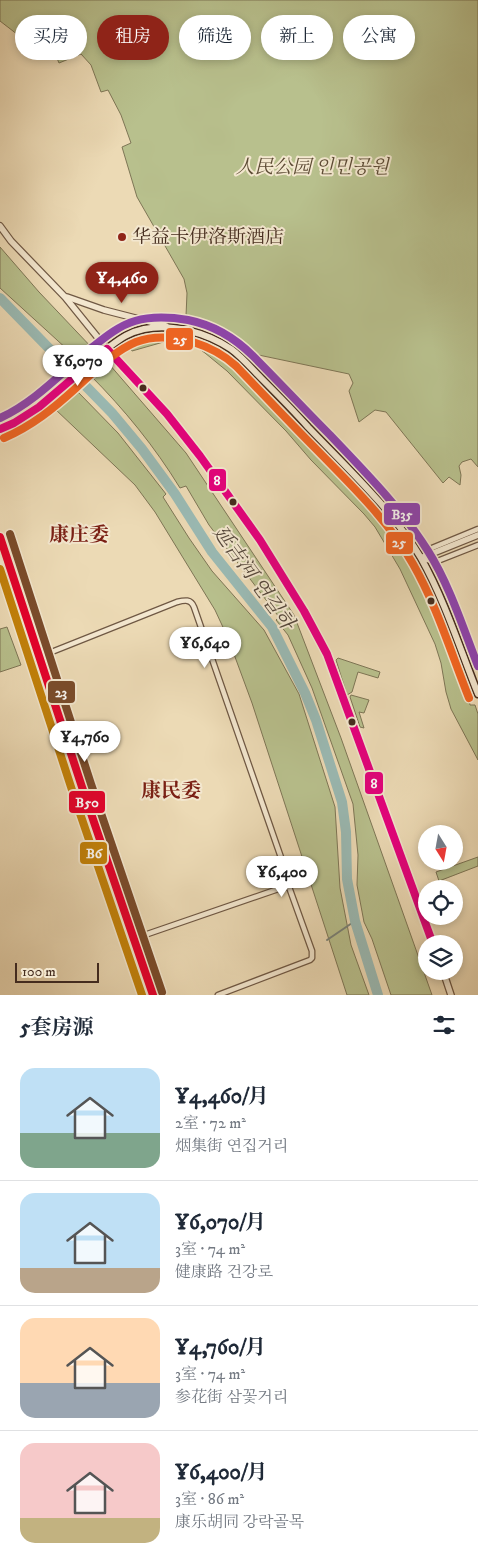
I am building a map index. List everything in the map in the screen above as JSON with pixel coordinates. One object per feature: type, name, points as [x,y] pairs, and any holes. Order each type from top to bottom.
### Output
[{"type":"main road","points":[[0,429],[24,418],[46,402],[119,339],[136,332],[154,328],[174,328],[192,332],[220,343],[242,358],[378,500],[397,524],[421,558],[444,607],[478,694]]},
{"type":"main road","points":[[0,537],[153,995]]},
{"type":"main road","points":[[0,555],[146,995]]},
{"type":"street","points":[[0,226],[11,241],[65,297],[107,349],[167,414],[255,532],[304,610],[327,654],[396,838],[430,935]]},
{"type":"street","points":[[65,297],[98,308],[174,328]]},
{"type":"street","points":[[421,558],[432,548],[478,529]]},
{"type":"street","points":[[421,558],[478,535]]},
{"type":"street","points":[[421,558],[435,562],[478,545]]},
{"type":"street","points":[[40,657],[177,602],[187,600],[191,602],[285,869]]},
{"type":"street","points":[[134,938],[284,887],[289,887],[312,951],[312,958],[218,995]]},
{"type":"street","points":[[446,980],[451,995]]},
{"type":"green space","name":"人民公园 인민공원","points":[[0,0],[478,0],[478,467],[471,459],[462,462],[459,466],[461,475],[460,485],[449,477],[443,483],[386,412],[375,410],[359,422],[349,391],[353,383],[349,374],[249,353],[227,337],[186,316],[187,293],[184,279],[137,197],[122,147],[131,143],[121,115],[108,90],[101,92],[91,65],[86,60],[87,15],[15,15],[15,33],[0,21]]},
{"type":"green space","points":[[0,247],[39,292],[94,350],[80,361],[0,288]]},
{"type":"green space","points":[[163,334],[208,345],[234,361],[381,515],[423,577],[470,691],[468,695],[470,705],[475,705],[478,714],[478,760],[451,709],[435,644],[400,569],[375,527],[286,431],[227,371],[205,353],[182,342],[167,341],[132,351],[128,343],[151,335]]},
{"type":"green space","points":[[109,364],[186,453],[294,615],[341,738],[418,955],[418,980],[427,980],[432,995],[391,995],[372,939],[364,922],[357,885],[358,855],[353,804],[312,688],[288,635],[276,620],[279,617],[209,525],[186,486],[180,488],[138,429],[90,375]]},
{"type":"green space","points":[[77,391],[118,433],[166,494],[163,497],[212,571],[264,630],[299,694],[335,807],[340,888],[351,945],[369,995],[347,995],[252,703],[228,638],[215,610],[155,512],[135,485],[55,409]]},
{"type":"green space","points":[[7,627],[21,665],[0,672],[0,629]]},
{"type":"green space","points":[[338,658],[380,672],[378,678],[358,672],[352,692],[347,695],[336,660]]},
{"type":"green space","points":[[351,695],[369,700],[364,713],[359,712],[364,728],[360,727],[350,697]]},
{"type":"green space","points":[[478,857],[478,866],[439,880],[436,872],[442,870],[463,870],[463,862]]},
{"type":"waterway","name":"延吉河 연길하","points":[[0,298],[112,413],[142,449],[175,494],[212,552],[272,627],[305,693],[316,720],[342,802],[346,832],[347,879],[355,921],[378,995]]},
{"type":"waterway","points":[[327,940],[355,921]]},
{"type":"transit line","name":"B35","points":[[0,418],[25,404],[90,349],[117,329],[129,323],[148,318],[175,318],[197,322],[223,333],[246,349],[263,366],[330,435],[406,520],[428,551],[443,578],[478,666]]},
{"type":"transit line","name":"25","points":[[4,438],[42,416],[112,356],[136,342],[150,338],[172,338],[193,342],[216,352],[236,366],[357,491],[393,533],[422,580],[469,698]]},
{"type":"transit line","name":"8","points":[[107,349],[167,414],[200,456],[260,540],[304,611],[327,654],[430,935]]},
{"type":"transit line","name":"8","points":[[0,429],[14,423],[39,407],[107,349]]},
{"type":"transit line","name":"23","points":[[10,534],[91,784],[162,992]]},
{"type":"transit line","name":"B50","points":[[0,537],[153,995]]},
{"type":"transit line","name":"B6","points":[[0,569],[72,790],[142,995]]},
{"type":"place","name":"华益卡伊洛斯酒店","points":[[122,237]]},
{"type":"district","name":"康庄委","points":[[79,535]]},
{"type":"district","name":"康民委","points":[[171,791]]}]
